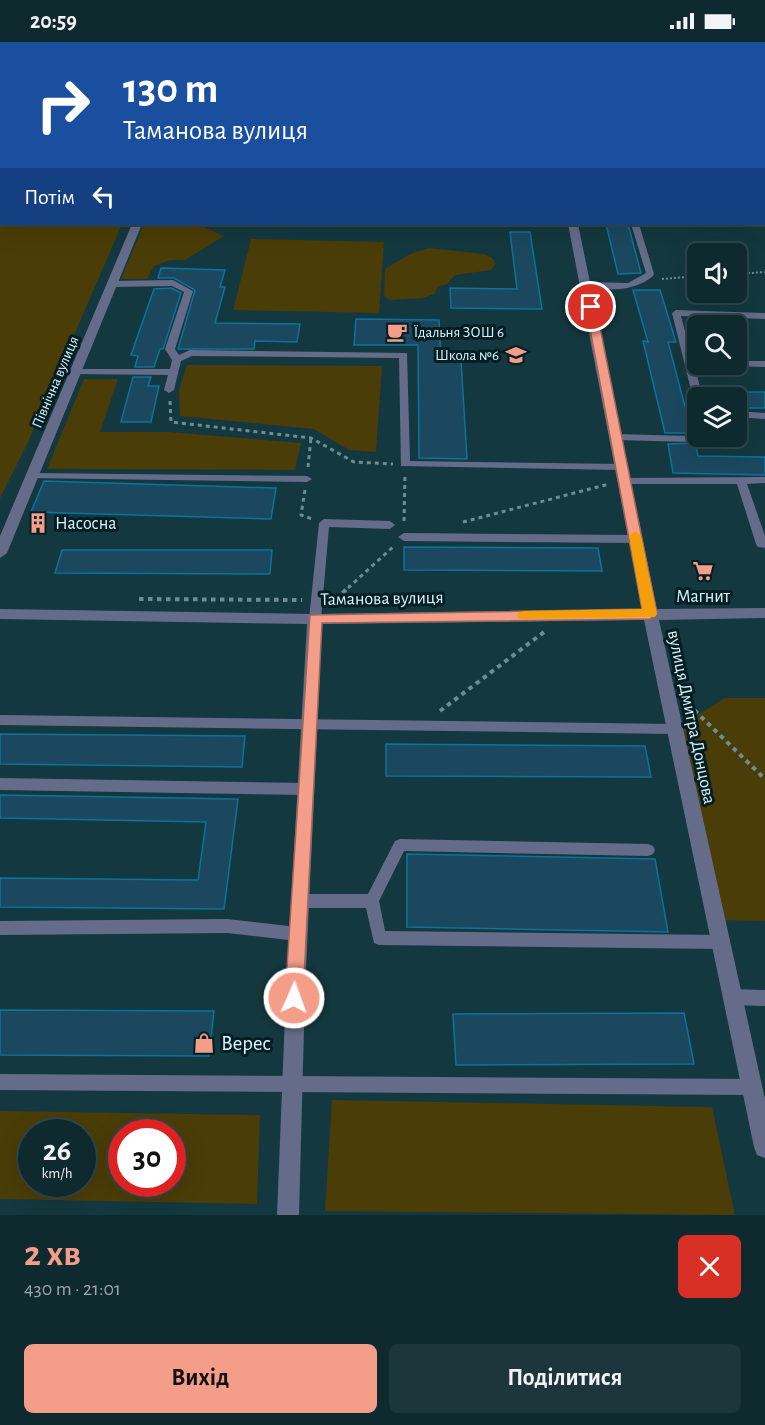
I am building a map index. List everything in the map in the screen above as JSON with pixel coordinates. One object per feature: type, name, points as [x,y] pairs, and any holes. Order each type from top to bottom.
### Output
[{"type":"street","name":"Північна вулиця","points":[[0,553],[137,225]]},
{"type":"street","name":"вулиця Дмитра Донцова","points":[[573,225],[587,285],[663,679],[765,1146]]},
{"type":"street","name":"Таманова вулиця","points":[[0,614],[315,619],[765,613]]},
{"type":"street","points":[[288,1215],[297,934],[315,619]]},
{"type":"lane","points":[[587,285],[629,286],[644,281],[651,274],[635,225]]},
{"type":"lane","points":[[112,284],[173,283],[189,291],[170,349],[177,360],[170,390]]},
{"type":"lane","points":[[687,346],[676,314],[720,315]]},
{"type":"lane","points":[[747,316],[765,316]]},
{"type":"lane","points":[[177,360],[190,353],[404,355],[405,464],[765,480]]},
{"type":"lane","points":[[747,364],[765,364]]},
{"type":"lane","points":[[75,372],[174,372]]},
{"type":"lane","points":[[747,415],[765,416]]},
{"type":"lane","points":[[616,437],[687,439]]},
{"type":"lane","points":[[32,476],[307,478]]},
{"type":"lane","points":[[741,480],[762,544],[765,544]]},
{"type":"lane","points":[[315,619],[324,523],[390,525]]},
{"type":"lane","points":[[404,537],[636,539]]},
{"type":"lane","points":[[0,720],[674,729]]},
{"type":"lane","points":[[0,784],[307,789]]},
{"type":"lane","points":[[648,850],[400,844],[372,901],[379,938],[720,942]]},
{"type":"lane","points":[[299,901],[372,901]]},
{"type":"lane","points":[[0,928],[227,926],[297,934]]},
{"type":"lane","points":[[732,997],[765,998]]},
{"type":"lane","points":[[0,1082],[752,1087]]},
{"type":"path","points":[[747,273],[765,272]]},
{"type":"path","points":[[170,390],[171,422],[311,438],[354,462],[405,464],[404,537]]},
{"type":"path","points":[[423,724],[566,615]]},
{"type":"path","points":[[663,679],[765,779]]},
{"type":"shaded area","points":[[0,225],[122,225],[28,442],[0,498]]},
{"type":"shaded area","points":[[144,225],[199,225],[224,236],[185,260],[171,260],[154,266],[147,279],[121,279]]},
{"type":"shaded area","points":[[251,239],[384,242],[379,313],[233,310]]},
{"type":"shaded area","points":[[429,248],[484,254],[492,258],[496,264],[491,270],[455,275],[447,284],[438,287],[434,294],[423,298],[390,300],[384,296],[385,269],[410,254]]},
{"type":"shaded area","points":[[187,365],[382,366],[376,452],[349,450],[314,429],[180,416],[179,390]]},
{"type":"shaded area","points":[[84,379],[118,379],[100,432],[169,432],[301,443],[295,470],[47,469]]},
{"type":"shaded area","points":[[725,698],[765,698],[765,921],[723,920],[679,726]]},
{"type":"shaded area","points":[[332,1100],[712,1107],[735,1215],[325,1211]]},
{"type":"shaded area","points":[[0,1111],[260,1115],[257,1204],[0,1199]]},
{"type":"building","points":[[606,225],[628,225],[641,273],[618,274]]},
{"type":"building","points":[[510,232],[530,232],[542,309],[451,308],[450,288],[517,289]]},
{"type":"building","points":[[161,268],[225,270],[220,287],[225,287],[215,323],[300,324],[297,342],[255,341],[254,349],[178,349],[195,290],[174,278],[158,278]]},
{"type":"building","points":[[171,288],[181,293],[163,349],[160,349],[154,367],[135,367],[138,356],[131,355],[154,289]]},
{"type":"building","points":[[633,290],[660,290],[676,342],[668,342],[687,414],[687,433],[665,433],[643,341],[648,342]]},
{"type":"building","points":[[356,319],[439,320],[441,360],[461,360],[467,459],[419,458],[418,345],[354,345]]},
{"type":"building","points":[[133,377],[151,377],[148,386],[159,386],[151,422],[121,422]]},
{"type":"building","points":[[747,392],[765,392],[765,408],[747,408]]},
{"type":"building","points":[[687,443],[687,447],[696,447],[698,456],[765,457],[765,475],[673,473],[668,444]]},
{"type":"building","points":[[44,481],[276,488],[271,519],[31,512]]},
{"type":"building","points":[[404,547],[598,548],[602,571],[404,570]]},
{"type":"building","points":[[62,550],[272,550],[270,574],[55,573]]},
{"type":"building","points":[[0,734],[245,736],[242,767],[0,764]]},
{"type":"building","points":[[386,744],[645,746],[651,777],[386,776]]},
{"type":"building","points":[[0,795],[238,799],[224,909],[0,907],[0,878],[198,880],[206,822],[0,818]]},
{"type":"building","points":[[407,854],[655,859],[668,932],[407,927]]},
{"type":"building","points":[[0,1010],[214,1011],[209,1056],[0,1055]]},
{"type":"building","points":[[684,1013],[694,1064],[456,1065],[453,1014]]},
{"type":"slow traffic","points":[[524,616],[650,614],[635,536]]},
{"type":"place","name":"Їдальня ЗОШ 6","points":[[397,332]]},
{"type":"place","name":"Школа №6","points":[[516,355]]},
{"type":"place","name":"Насосна","points":[[38,523]]},
{"type":"place","name":"Магнит","points":[[703,571]]},
{"type":"place","name":"Верес","points":[[204,1043]]},
{"type":"route","points":[[294,998],[315,619],[650,614],[591,307]]}]
